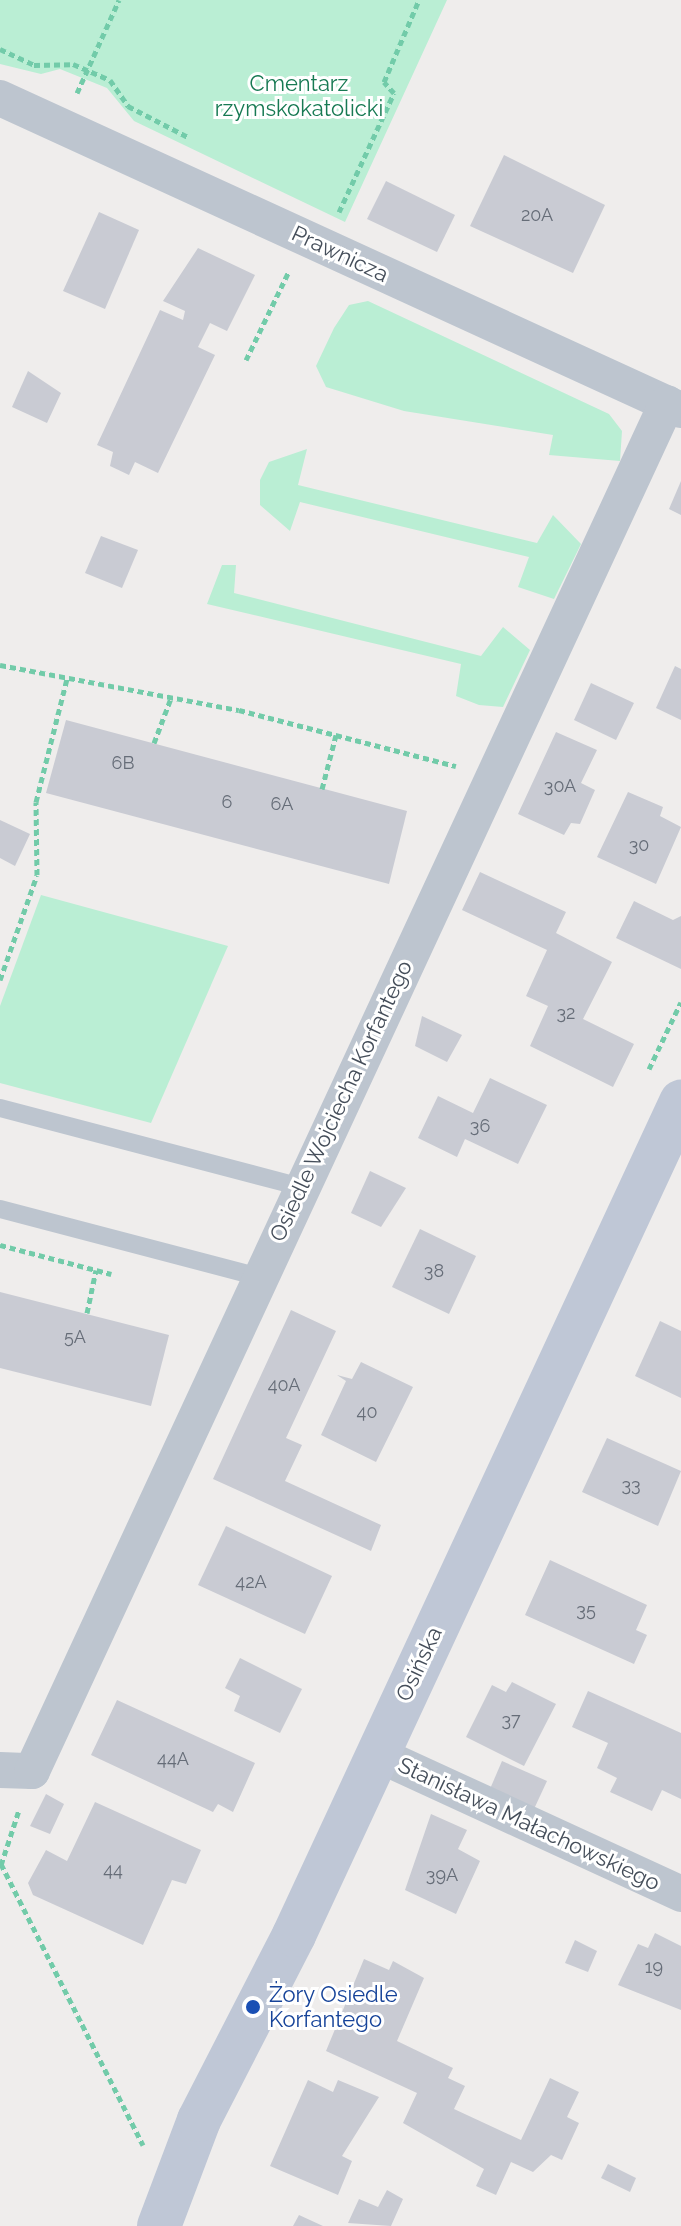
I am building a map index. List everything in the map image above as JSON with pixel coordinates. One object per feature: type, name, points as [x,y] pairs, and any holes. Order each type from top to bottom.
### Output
[{"type":"street","name":"Prawnicza","points":[[0,98],[674,407]]},
{"type":"street","name":"Osiedle Wojciecha Korfantego","points":[[16,1770],[260,1277],[491,776],[674,407]]},
{"type":"street","name":"Osińska","points":[[159,2226],[199,2120],[377,1754],[681,1102]]},
{"type":"street","name":"Stanisława Małachowskiego","points":[[377,1754],[681,1894]]},
{"type":"lane","points":[[0,1108],[301,1187]]},
{"type":"lane","points":[[0,1209],[260,1277]]},
{"type":"path","points":[[62,127],[119,0]]},
{"type":"path","points":[[324,206],[338,213],[394,93],[384,82],[419,0]]},
{"type":"path","points":[[0,49],[34,65],[87,70],[110,80],[128,106],[198,142]]},
{"type":"path","points":[[0,665],[171,698],[336,735],[491,776]]},
{"type":"path","points":[[0,980],[37,875],[36,802],[67,679]]},
{"type":"path","points":[[154,743],[171,698]]},
{"type":"path","points":[[322,789],[336,735]]},
{"type":"path","points":[[0,1245],[126,1277]]},
{"type":"path","points":[[87,1313],[96,1270]]},
{"type":"path","points":[[16,1770],[0,1865],[146,2150]]},
{"type":"green space","name":"Cmentarz rzymskokatolicki","points":[[0,0],[447,0],[345,222],[134,121],[107,88],[60,69],[41,74],[0,64]]},
{"type":"green space","points":[[368,301],[609,414],[622,431],[620,461],[549,455],[553,435],[404,411],[326,387],[316,366],[334,328],[349,305]]},
{"type":"green space","points":[[307,449],[298,485],[537,543],[553,515],[581,544],[554,599],[518,587],[529,557],[300,502],[290,531],[260,505],[260,480],[269,462]]},
{"type":"green space","points":[[222,565],[236,565],[234,593],[481,656],[503,627],[530,650],[503,707],[479,705],[456,696],[461,664],[207,604]]},
{"type":"green space","points":[[41,895],[228,946],[151,1123],[0,1083],[0,1006]]},
{"type":"building","points":[[504,155],[605,205],[573,273],[470,226]]},
{"type":"building","points":[[386,181],[455,215],[437,252],[367,219]]},
{"type":"building","points":[[99,212],[139,230],[105,309],[63,291]]},
{"type":"building","points":[[198,248],[255,275],[227,331],[210,323],[198,347],[215,355],[158,473],[135,462],[129,475],[110,466],[113,452],[97,445],[160,310],[183,320],[185,311],[163,301]]},
{"type":"building","points":[[28,371],[61,393],[47,423],[12,407]]},
{"type":"building","points":[[681,481],[681,515],[669,509]]},
{"type":"building","points":[[101,536],[138,550],[122,588],[85,573]]},
{"type":"building","points":[[675,666],[681,669],[681,720],[656,708]]},
{"type":"building","points":[[591,683],[634,703],[616,740],[574,720]]},
{"type":"building","points":[[66,720],[407,811],[389,884],[46,793]]},
{"type":"building","points":[[556,732],[597,750],[581,783],[595,790],[580,824],[571,823],[564,835],[518,814]]},
{"type":"building","points":[[628,792],[663,807],[660,816],[681,827],[656,884],[597,857]]},
{"type":"building","points":[[0,820],[30,834],[15,866],[0,858]]},
{"type":"building","points":[[480,872],[566,912],[556,933],[612,962],[583,1019],[634,1044],[613,1087],[530,1046],[548,1006],[526,996],[547,950],[462,910]]},
{"type":"building","points":[[634,901],[673,920],[681,916],[681,969],[616,938]]},
{"type":"building","points":[[422,1016],[462,1035],[447,1062],[415,1046]]},
{"type":"building","points":[[490,1078],[547,1105],[518,1164],[465,1139],[457,1157],[418,1138],[438,1096],[473,1113]]},
{"type":"building","points":[[370,1171],[406,1188],[381,1227],[351,1213]]},
{"type":"building","points":[[420,1229],[476,1256],[449,1314],[392,1287]]},
{"type":"building","points":[[0,1292],[169,1335],[151,1406],[0,1368]]},
{"type":"building","points":[[291,1310],[336,1331],[286,1438],[302,1445],[285,1481],[381,1525],[371,1551],[213,1479]]},
{"type":"building","points":[[660,1321],[681,1331],[681,1398],[635,1376]]},
{"type":"building","points":[[361,1362],[413,1387],[376,1462],[321,1435],[346,1381],[337,1375],[352,1379]]},
{"type":"building","points":[[607,1438],[681,1471],[658,1526],[582,1492]]},
{"type":"building","points":[[226,1526],[332,1576],[305,1634],[198,1585]]},
{"type":"building","points":[[550,1560],[647,1605],[636,1630],[647,1635],[634,1664],[525,1615]]},
{"type":"building","points":[[240,1658],[302,1689],[280,1733],[234,1711],[240,1696],[225,1688]]},
{"type":"building","points":[[512,1682],[556,1704],[524,1766],[466,1737],[492,1685],[506,1692]]},
{"type":"building","points":[[588,1691],[681,1733],[681,1799],[662,1790],[652,1811],[610,1792],[617,1778],[597,1768],[608,1743],[572,1727]]},
{"type":"building","points":[[117,1700],[255,1763],[233,1812],[218,1804],[213,1812],[91,1755]]},
{"type":"building","points":[[502,1761],[547,1781],[534,1809],[490,1789]]},
{"type":"building","points":[[46,1794],[64,1804],[50,1834],[30,1826]]},
{"type":"building","points":[[95,1802],[201,1850],[186,1884],[172,1880],[143,1945],[33,1895],[28,1883],[46,1850],[67,1861]]},
{"type":"building","points":[[431,1814],[467,1830],[458,1849],[480,1861],[456,1914],[405,1890]]},
{"type":"building","points":[[655,1933],[681,1946],[681,2010],[618,1985],[638,1944],[648,1948]]},
{"type":"building","points":[[575,1940],[597,1951],[588,1972],[565,1963]]},
{"type":"building","points":[[364,1959],[389,1970],[393,1961],[424,1978],[397,2041],[453,2068],[448,2078],[465,2086],[454,2109],[521,2140],[550,2078],[579,2092],[567,2117],[579,2123],[562,2160],[551,2155],[533,2172],[511,2162],[496,2195],[476,2186],[484,2169],[403,2123],[417,2093],[326,2051]]},
{"type":"building","points":[[308,2080],[333,2092],[338,2080],[379,2097],[342,2156],[352,2161],[338,2195],[270,2166]]},
{"type":"building","points":[[608,2164],[636,2178],[630,2192],[601,2178]]},
{"type":"building","points":[[387,2190],[403,2199],[391,2226],[348,2223],[359,2199],[378,2207]]},
{"type":"building","points":[[299,2215],[323,2226],[293,2226]]},
{"type":"place","name":"Żory Osiedle Korfantego","points":[[253,2007]]}]
